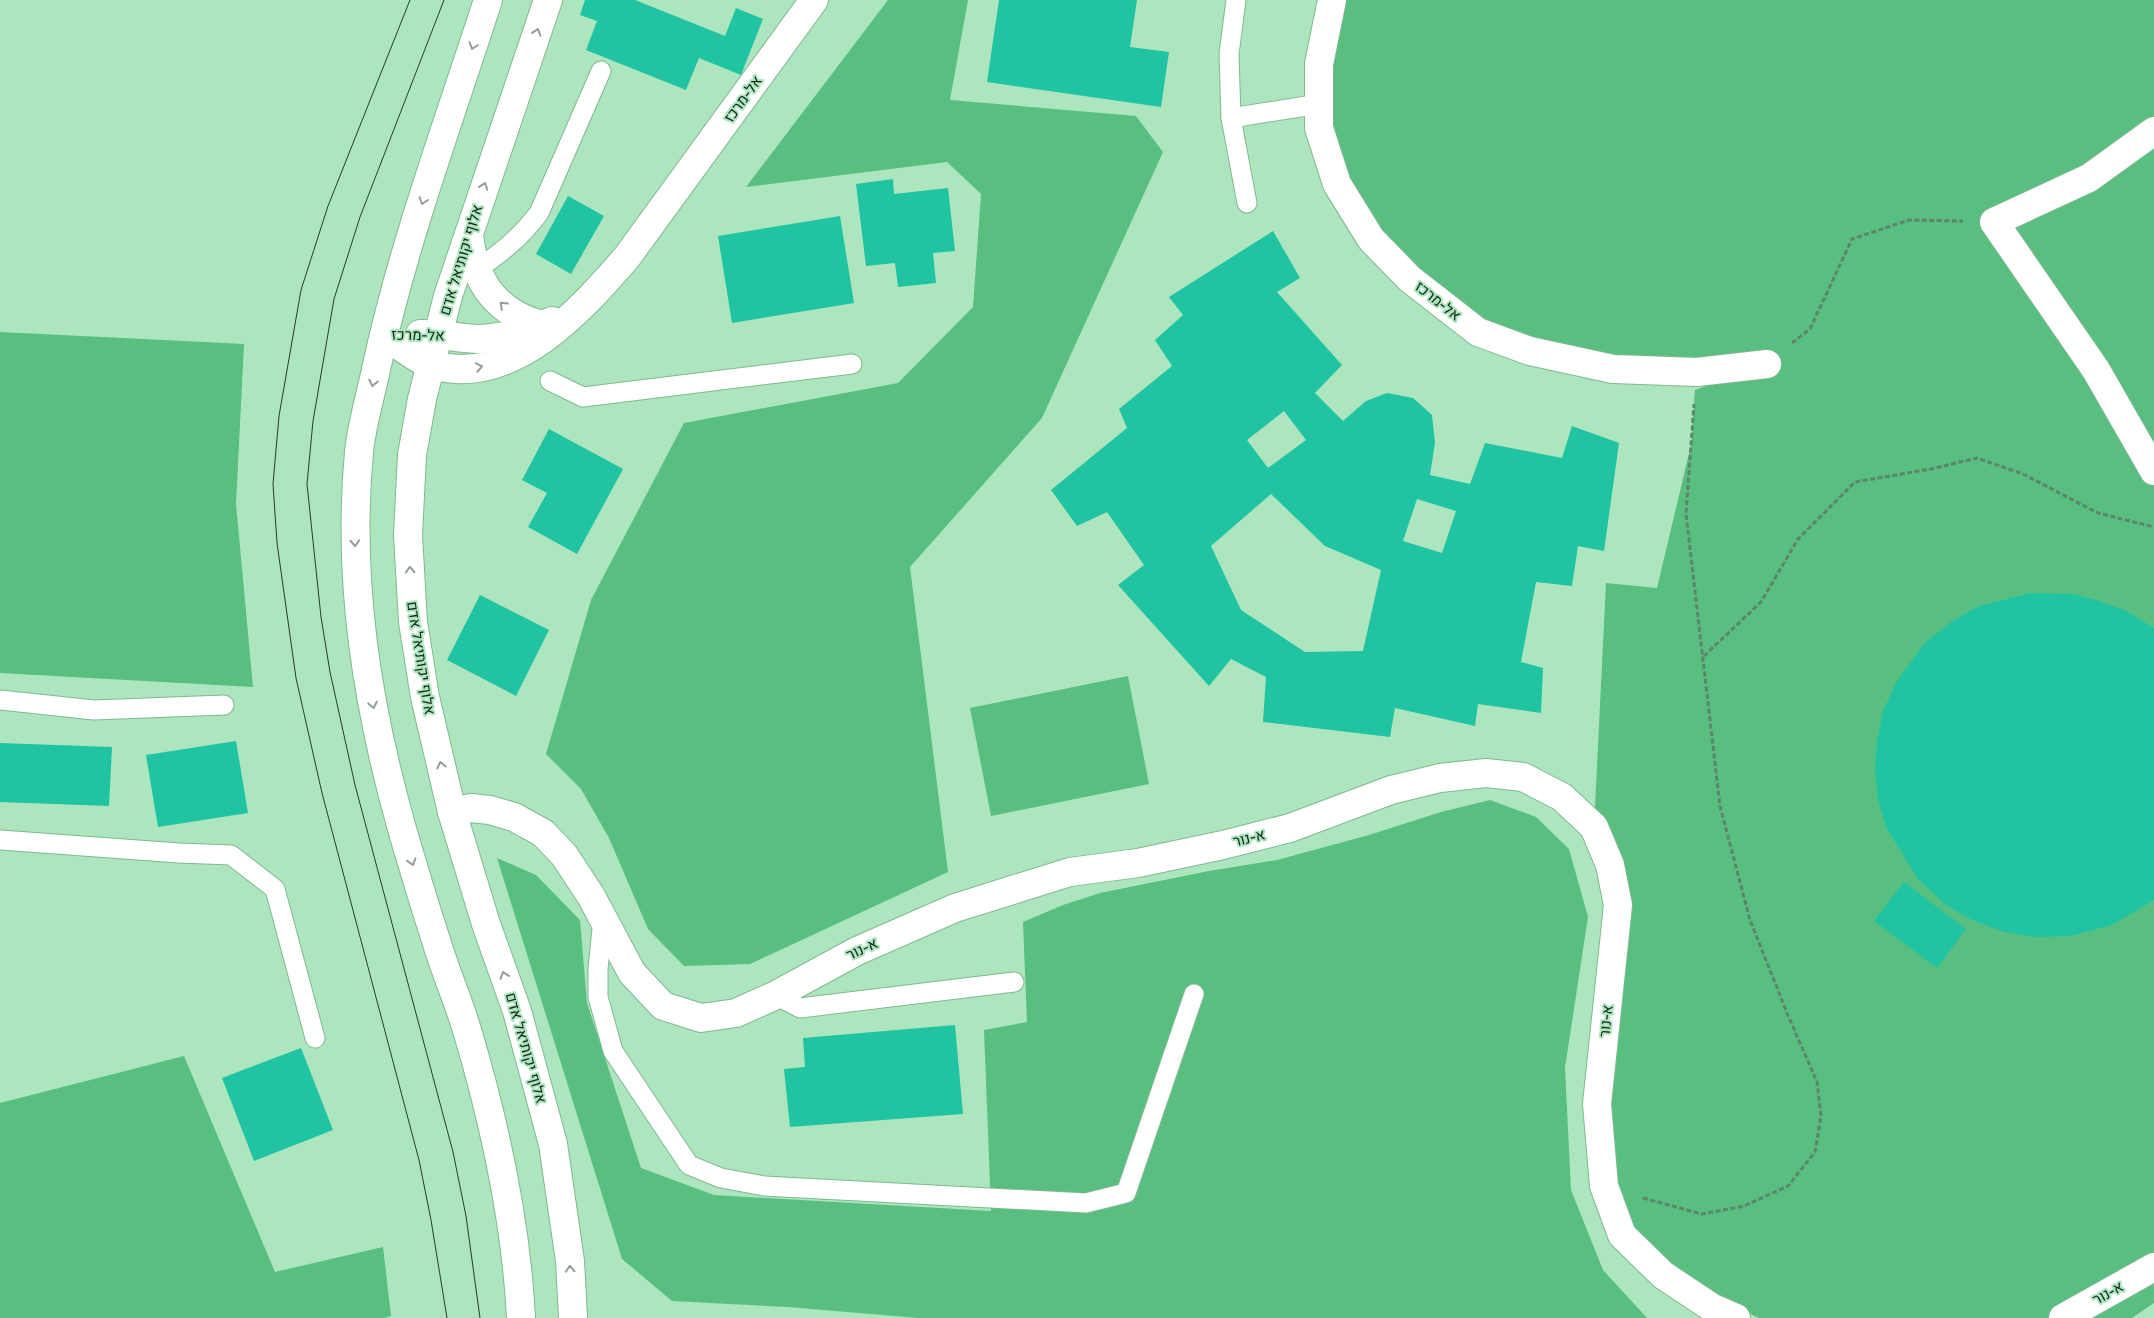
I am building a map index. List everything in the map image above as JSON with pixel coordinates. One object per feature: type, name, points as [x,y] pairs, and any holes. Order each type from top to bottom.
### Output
[{"type":"street","points":[[488,0],[397,281],[359,448],[355,535],[360,628],[373,707],[402,827],[436,940],[466,1027],[500,1155],[512,1230],[521,1318]]},
{"type":"street","name":"אלוף יקותיאל אדם","points":[[548,0],[468,232],[439,333],[412,454],[408,535],[413,622],[424,697],[452,812],[486,924],[517,1011],[553,1144],[570,1261],[573,1318]]},
{"type":"street","name":"אל-מרכז","points":[[384,335],[431,365],[450,368],[472,368],[495,364],[519,354],[567,321],[596,292],[626,257],[814,0]]},
{"type":"street","name":"אל-מרכז","points":[[1332,0],[1319,64],[1319,128],[1337,184],[1371,239],[1410,279],[1478,332],[1530,351],[1613,369],[1697,372],[1767,364]]},
{"type":"street","points":[[2154,131],[2089,178],[1994,222],[2096,370],[2154,471]]},
{"type":"street","points":[[468,232],[476,270],[488,290],[513,315],[542,325]]},
{"type":"street","name":"אל-מרכז","points":[[384,335],[439,333],[481,339],[512,334],[542,325],[568,313],[596,292]]},
{"type":"street","name":"א-נור","points":[[452,812],[471,808],[490,810],[514,817],[543,833],[564,855],[591,896],[632,973],[664,1006],[701,1018],[736,1013],[857,951],[955,908],[1070,872],[1138,863],[1290,828],[1391,790],[1440,778],[1486,773],[1523,777],[1562,797],[1594,827],[1610,865],[1618,905],[1597,1104],[1604,1186],[1622,1235],[1663,1275],[1712,1307],[1736,1318]]},
{"type":"street","name":"א-נור","points":[[2063,1318],[2154,1268]]},
{"type":"lane","points":[[1236,0],[1229,54],[1231,118],[1247,203]]},
{"type":"lane","points":[[476,270],[503,252],[524,233],[539,213],[601,72]]},
{"type":"lane","points":[[1231,118],[1319,104]]},
{"type":"lane","points":[[550,381],[583,396],[852,364]]},
{"type":"lane","points":[[0,700],[94,710],[224,705]]},
{"type":"lane","points":[[0,840],[231,855],[275,889],[315,1038]]},
{"type":"lane","points":[[603,918],[598,969],[598,997],[614,1051],[688,1165],[721,1178],[764,1186],[1086,1203],[1126,1192],[1194,994]]},
{"type":"lane","points":[[776,994],[800,1008],[1014,982]]},
{"type":"path","points":[[1767,364],[1810,329],[1852,239],[1909,220],[1994,222]]},
{"type":"path","points":[[1604,1186],[1702,1214],[1744,1206],[1788,1186],[1815,1152],[1821,1116],[1817,1082],[1750,920],[1722,816],[1686,514],[1697,372]]},
{"type":"path","points":[[1704,657],[1761,602],[1798,539],[1855,482],[1931,469],[1977,458],[2023,474],[2098,513],[2154,527]]},
{"type":"green space","points":[[888,0],[968,0],[950,100],[1136,116],[1163,152],[1042,418],[910,567],[948,872],[750,964],[684,966],[648,929],[609,838],[581,789],[546,754],[591,600],[684,423],[898,383],[973,307],[981,194],[947,162],[746,187]]},
{"type":"green space","points":[[1336,0],[2154,0],[2154,1303],[2132,1318],[1759,1318],[1663,1275],[1622,1235],[1599,1124],[1613,880],[1594,827],[1606,583],[1657,588],[1691,445],[1695,390],[1765,365],[1579,361],[1478,332],[1410,279],[1319,128]]},
{"type":"green space","points":[[0,332],[244,344],[236,504],[253,687],[0,673]]},
{"type":"green space","points":[[1128,676],[1149,784],[991,816],[970,708]]},
{"type":"green space","points":[[1490,800],[1536,817],[1569,849],[1588,917],[1565,1068],[1571,1190],[1603,1270],[1647,1318],[918,1318],[788,1307],[672,1301],[622,1259],[497,858],[536,875],[580,920],[587,1003],[641,1168],[714,1195],[991,1211],[984,1030],[1027,1022],[1023,922],[1063,905],[1100,893],[1209,871],[1277,860],[1369,835],[1441,812]]},
{"type":"green space","points":[[184,1056],[275,1272],[383,1247],[391,1316],[384,1318],[0,1318],[0,1103]]},
{"type":"building","points":[[585,0],[635,0],[725,36],[736,8],[763,19],[741,75],[699,58],[686,90],[586,50],[597,21],[580,15]]},
{"type":"building","points":[[999,0],[1137,0],[1130,47],[1169,52],[1161,107],[987,82]]},
{"type":"building","points":[[893,179],[894,194],[948,188],[955,251],[933,253],[936,283],[898,287],[895,263],[866,266],[856,184]]},
{"type":"building","points":[[568,196],[604,216],[571,274],[536,254]]},
{"type":"building","points":[[840,216],[854,303],[732,323],[718,236]]},
{"type":"building","points":[[1273,231],[1300,278],[1277,292],[1342,365],[1315,393],[1343,421],[1366,401],[1387,393],[1413,398],[1432,415],[1435,443],[1430,475],[1470,484],[1485,443],[1562,458],[1572,426],[1619,443],[1604,551],[1578,546],[1572,586],[1536,582],[1521,662],[1543,668],[1541,713],[1478,704],[1475,726],[1395,708],[1390,737],[1263,722],[1266,677],[1231,659],[1209,686],[1118,585],[1144,565],[1107,512],[1077,526],[1051,490],[1127,428],[1119,409],[1172,366],[1155,340],[1183,315],[1169,297]],"holes":[[[1284,411],[1306,440],[1268,468],[1247,440]],[[1271,494],[1325,546],[1381,570],[1363,651],[1305,652],[1241,610],[1211,546]],[[1417,499],[1456,511],[1442,553],[1403,541]]]},
{"type":"building","points":[[549,429],[623,469],[577,554],[528,527],[547,493],[522,480]]},
{"type":"building","points":[[2031,593],[2073,594],[2099,601],[2126,611],[2154,628],[2154,900],[2112,925],[2070,936],[2036,937],[2004,932],[1970,919],[1946,905],[1918,879],[1886,827],[1878,799],[1875,771],[1877,742],[1883,711],[1897,681],[1925,643],[1951,622],[1979,606]]},
{"type":"building","points":[[480,595],[549,630],[516,696],[447,660]]},
{"type":"building","points":[[236,741],[248,813],[158,827],[146,755]]},
{"type":"building","points":[[0,743],[112,747],[109,806],[0,802]]},
{"type":"building","points":[[1904,882],[1966,929],[1937,968],[1874,921]]},
{"type":"building","points":[[955,1025],[963,1114],[790,1127],[784,1069],[805,1067],[803,1038]]},
{"type":"building","points":[[301,1048],[333,1130],[254,1161],[222,1078]]},
{"type":"tram line","points":[[410,0],[328,206],[301,290],[279,416],[273,484],[277,543],[296,678],[322,793],[419,1160],[447,1318]]},
{"type":"tram line","points":[[444,0],[360,217],[334,299],[313,421],[307,484],[321,617],[330,672],[355,785],[453,1152],[466,1216],[480,1318]]}]
